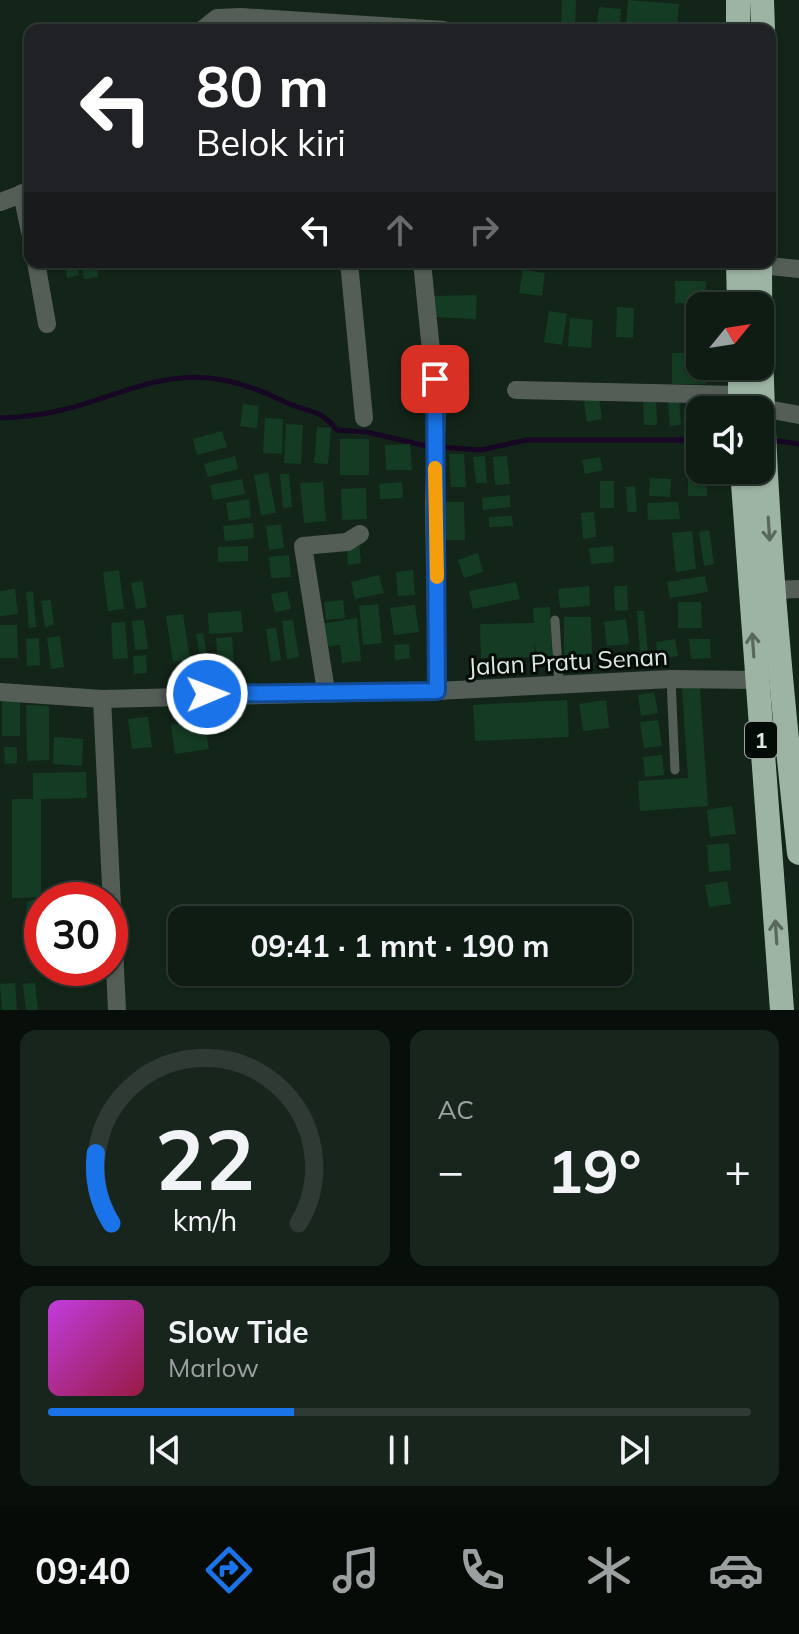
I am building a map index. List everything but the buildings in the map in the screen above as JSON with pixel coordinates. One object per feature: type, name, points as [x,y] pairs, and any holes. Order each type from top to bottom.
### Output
[{"type":"highway","points":[[738,0],[738,24]]},
{"type":"highway","points":[[762,0],[763,24]]},
{"type":"highway","points":[[744,292],[751,268]]},
{"type":"highway","name":"1","points":[[753,268],[753,396]]},
{"type":"highway","name":"1","points":[[743,484],[755,680],[782,1010]]},
{"type":"highway","name":"1","points":[[761,484],[799,853]]},
{"type":"street","points":[[205,24],[217,18],[241,17],[350,24]]},
{"type":"street","points":[[0,202],[24,193]]},
{"type":"street","points":[[776,266],[799,269]]},
{"type":"street","points":[[37,268],[47,324]]},
{"type":"street","points":[[350,268],[364,418]]},
{"type":"street","points":[[423,268],[435,379],[437,691]]},
{"type":"street","points":[[516,390],[686,410]]},
{"type":"street","points":[[774,417],[799,415]]},
{"type":"street","points":[[326,691],[303,546],[347,542],[360,534]]},
{"type":"street","points":[[773,590],[799,589]]},
{"type":"street","name":"Jalan Pratu Senan","points":[[0,692],[102,699],[326,691],[437,691],[671,679],[755,680]]},
{"type":"street","points":[[102,699],[117,1010]]},
{"type":"lane","points":[[555,620],[559,685]]},
{"type":"lane","points":[[671,679],[675,770]]},
{"type":"waterway","points":[[0,418],[42,414],[78,406],[172,379],[205,378],[242,385],[313,412],[337,430],[367,432],[426,446],[480,450],[527,440],[686,440]]},
{"type":"waterway","points":[[774,440],[799,444]]},
{"type":"slow traffic","points":[[435,468],[437,577]]},
{"type":"route","points":[[207,694],[437,691],[435,379]]}]
